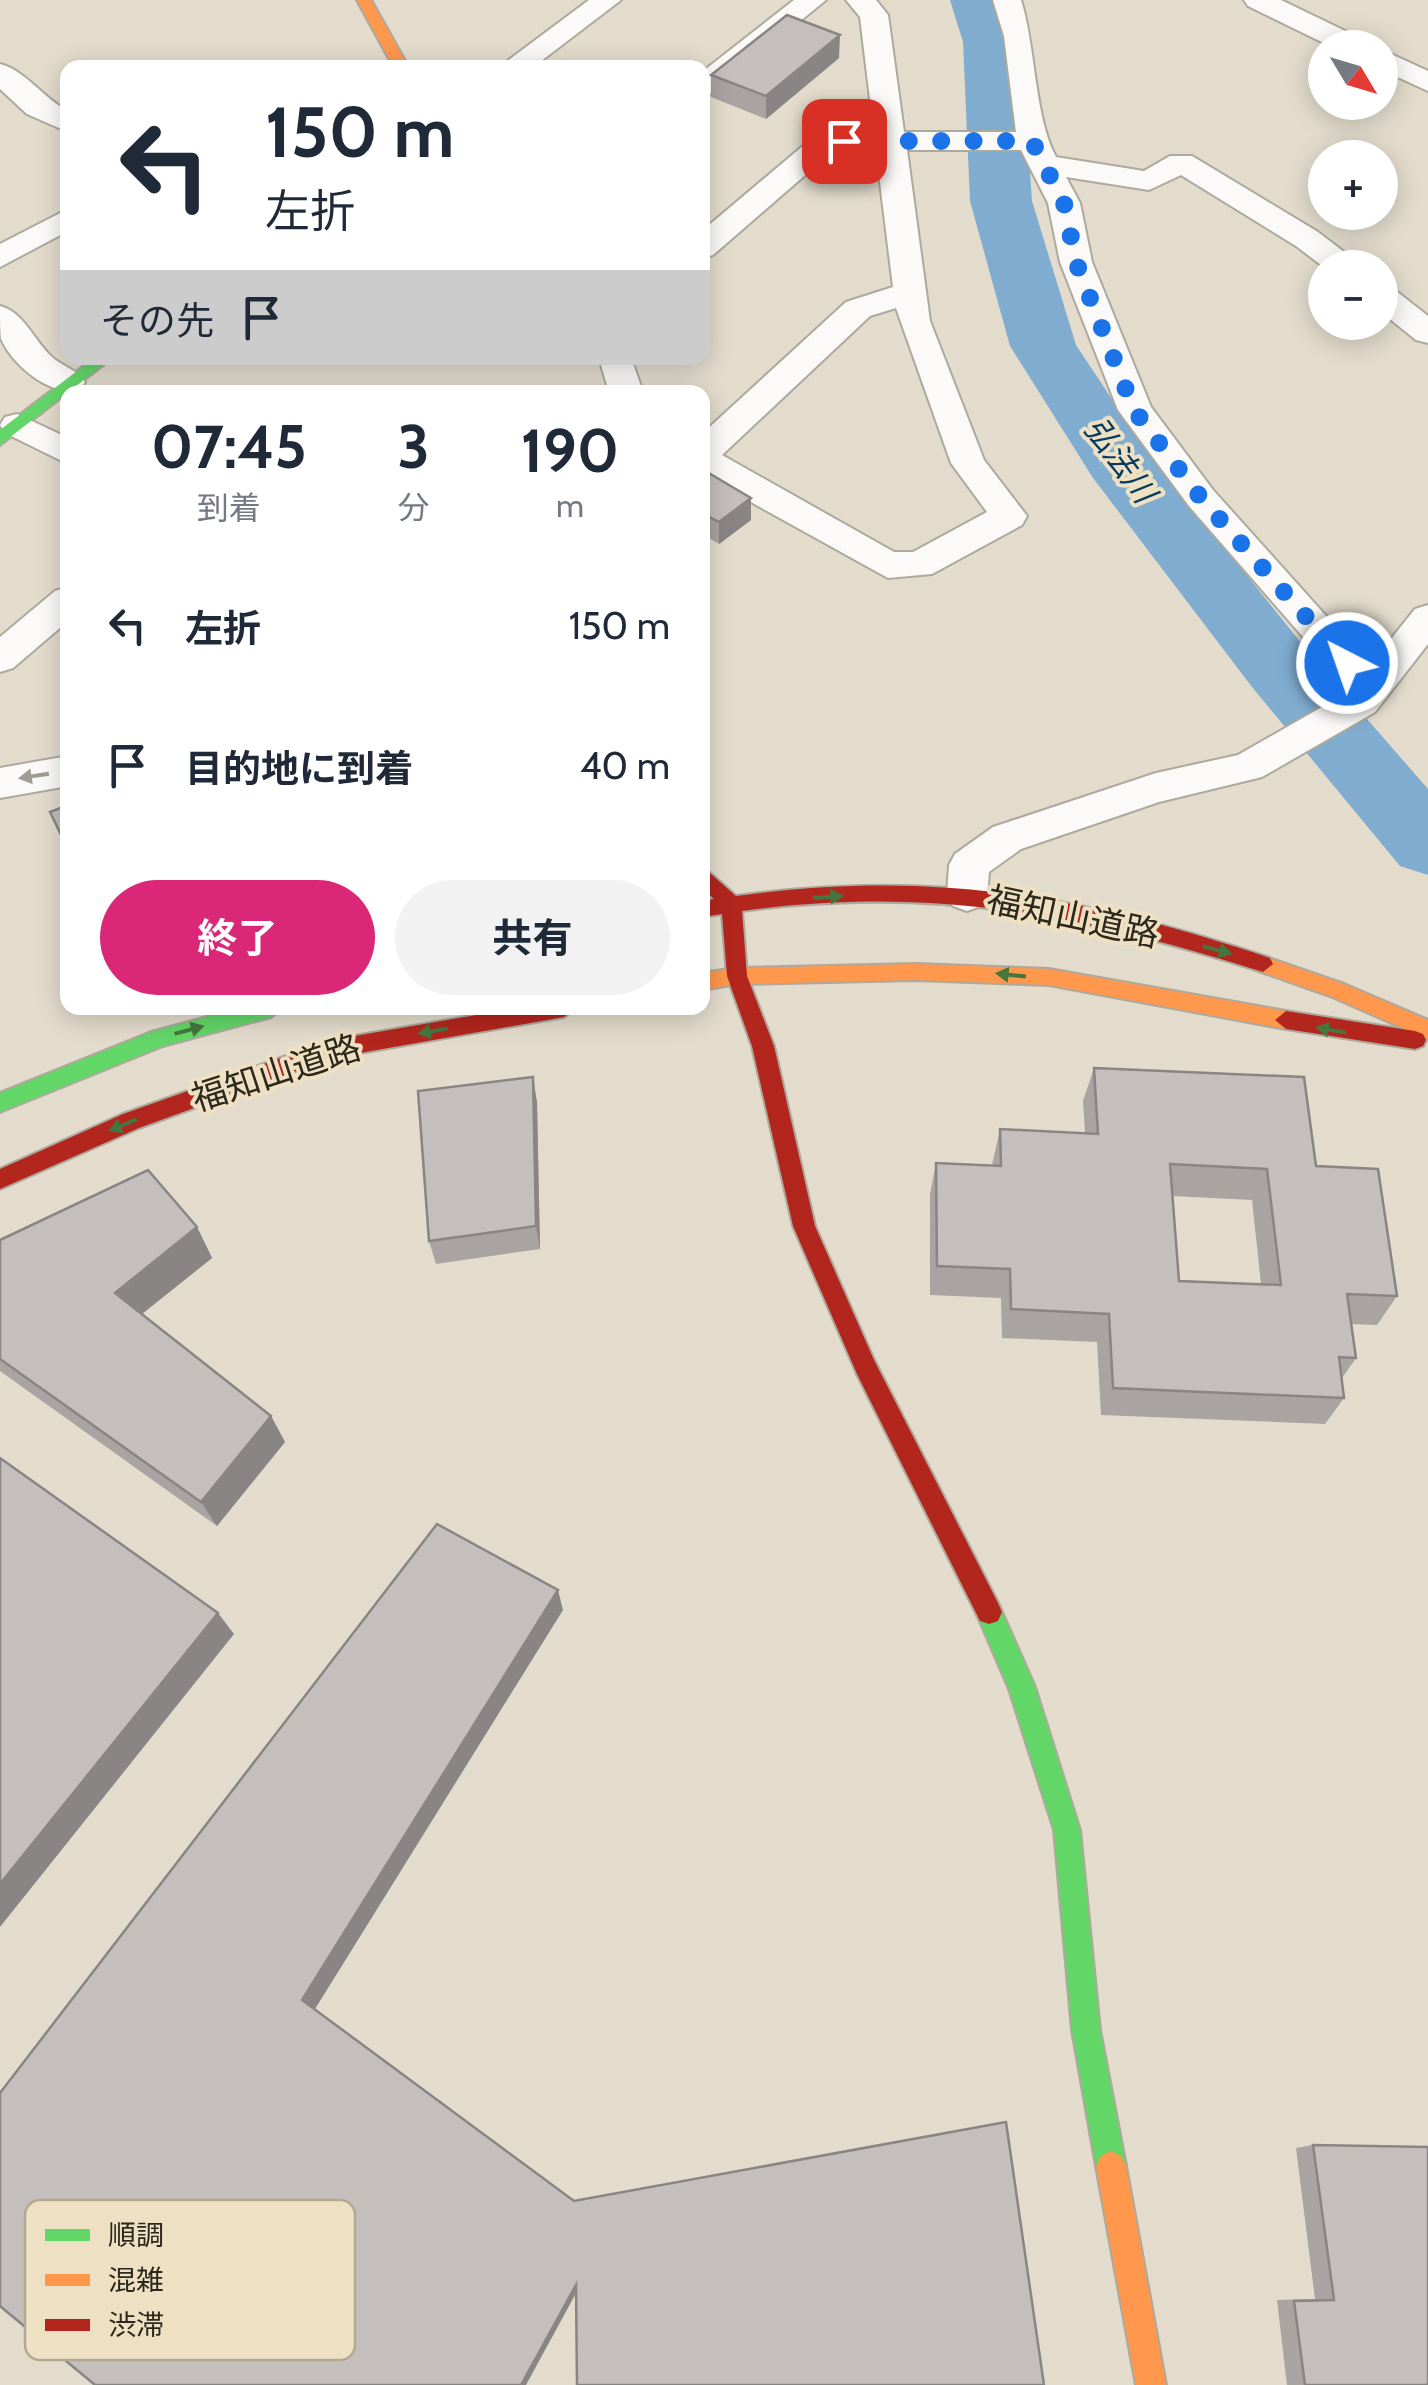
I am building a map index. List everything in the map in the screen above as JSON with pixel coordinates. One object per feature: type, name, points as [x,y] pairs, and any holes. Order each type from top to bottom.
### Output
[{"type":"main road","points":[[364,0],[398,60]]},
{"type":"main road","points":[[64,385],[94,365]]},
{"type":"main road","points":[[8,432],[60,389]]},
{"type":"main road","name":"福知山道路","points":[[712,900],[967,894],[1106,921],[1272,964],[1365,999],[1428,1030]]},
{"type":"main road","points":[[712,900],[763,1046],[804,1226],[865,1366],[976,1581],[1022,1687],[1067,1830],[1086,2030],[1152,2385]]},
{"type":"main road","name":"福知山道路","points":[[710,981],[737,976],[958,970],[1092,983],[1285,1022],[1428,1042]]},
{"type":"main road","name":"福知山道路","points":[[0,1103],[159,1038],[245,1015]]},
{"type":"main road","name":"福知山道路","points":[[0,1179],[132,1121],[331,1049],[524,1015]]},
{"type":"street","points":[[523,60],[607,0]]},
{"type":"street","points":[[710,81],[812,0]]},
{"type":"street","points":[[710,461],[888,565],[919,565],[1010,516],[968,463],[914,321],[874,15],[860,0]]},
{"type":"street","points":[[1007,0],[1018,36],[1040,153],[1064,203],[1076,262],[1134,410],[1201,498],[1371,690]]},
{"type":"street","points":[[1258,0],[1320,30]]},
{"type":"street","points":[[0,74],[38,108],[60,119]]},
{"type":"street","points":[[710,241],[816,152],[844,141],[972,142],[1040,153],[1149,182],[1181,162],[1321,250]]},
{"type":"street","points":[[0,257],[60,223]]},
{"type":"street","points":[[710,449],[858,310],[911,292]]},
{"type":"street","points":[[1398,309],[1428,333]]},
{"type":"street","points":[[0,316],[41,366],[68,382]]},
{"type":"street","points":[[8,432],[60,450]]},
{"type":"street","points":[[0,658],[60,607]]},
{"type":"street","points":[[967,894],[968,865],[1007,838],[1156,788],[1248,766],[1362,702],[1428,618]]},
{"type":"street","points":[[0,783],[60,772]]},
{"type":"building","points":[[787,15],[840,35],[766,96],[711,75]]},
{"type":"building","points":[[710,474],[751,498],[719,522],[710,517]]},
{"type":"building","points":[[60,808],[60,833],[50,812]]},
{"type":"building","points":[[1094,1068],[1304,1077],[1316,1166],[1378,1169],[1397,1296],[1347,1294],[1356,1358],[1339,1357],[1344,1398],[1113,1388],[1109,1314],[1011,1309],[1010,1269],[937,1266],[936,1163],[1001,1166],[1000,1129],[1098,1134]],"holes":[[[1170,1164],[1267,1169],[1281,1285],[1179,1281]]]},
{"type":"building","points":[[533,1077],[536,1226],[429,1241],[418,1091]]},
{"type":"building","points":[[148,1170],[197,1227],[115,1293],[271,1416],[201,1502],[0,1359],[0,1240]]},
{"type":"building","points":[[0,1458],[218,1613],[0,1884]]},
{"type":"building","points":[[437,1524],[558,1590],[302,2000],[574,2201],[1006,2122],[1044,2385],[577,2385],[576,2285],[521,2385],[95,2385],[65,2360],[355,2360],[355,2200],[25,2200],[25,2327],[0,2306],[0,2093]]},
{"type":"building","points":[[1313,2145],[1428,2147],[1428,2385],[1305,2385],[1294,2301],[1334,2300]]},
{"type":"waterway","name":"弘法川","points":[[978,0],[992,42],[1001,201],[1043,346],[1118,462],[1279,668],[1428,844]]},
{"type":"traffic: fast","points":[[69,385],[95,365]]},
{"type":"traffic: fast","points":[[0,439],[60,392]]},
{"type":"traffic: fast","points":[[0,1103],[159,1038],[245,1015]]},
{"type":"traffic: fast","points":[[989,1612],[1022,1687],[1067,1830],[1086,2030],[1111,2166]]},
{"type":"traffic: slow","points":[[364,0],[398,60]]},
{"type":"traffic: slow","points":[[1263,964],[1337,990],[1428,1030]]},
{"type":"traffic: slow","points":[[710,981],[737,976],[915,972],[1049,977],[1286,1020]]},
{"type":"traffic: slow","points":[[1111,2166],[1151,2385]]},
{"type":"traffic: jam","points":[[710,882],[731,904],[737,976],[763,1046],[804,1226],[865,1366],[989,1612]]},
{"type":"traffic: jam","points":[[710,908],[834,893],[901,891],[967,895],[1041,905],[1117,922],[1263,964]]},
{"type":"traffic: jam","points":[[0,1179],[131,1121],[331,1049],[524,1015]]},
{"type":"traffic: jam","points":[[1286,1020],[1415,1040]]},
{"type":"route","points":[[844,141],[1032,141],[1064,203],[1076,262],[1134,410],[1201,498],[1347,663]]}]
